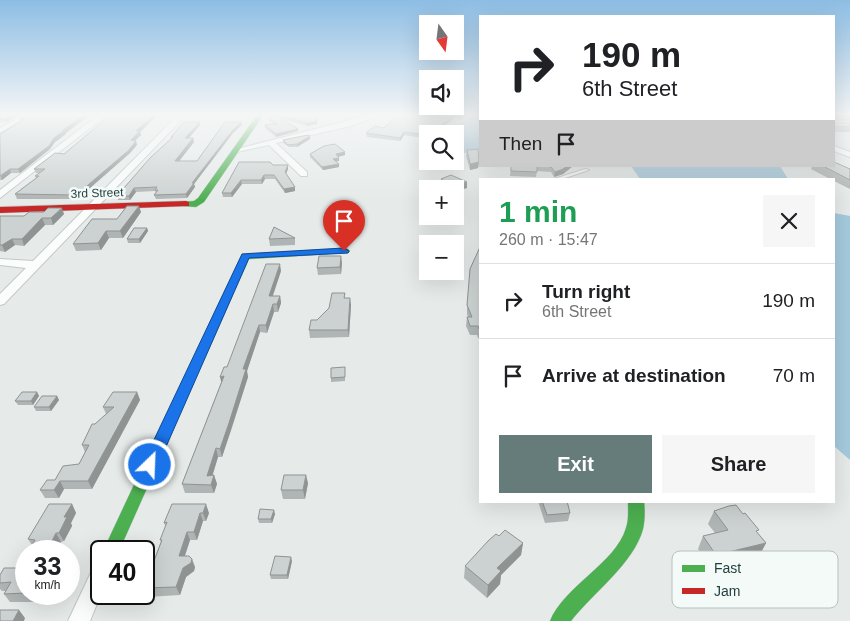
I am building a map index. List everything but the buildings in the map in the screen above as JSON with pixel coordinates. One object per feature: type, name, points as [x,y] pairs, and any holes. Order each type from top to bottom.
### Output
[{"type":"street","points":[[0,195],[67,143]]},
{"type":"street","points":[[0,301],[155,143]]},
{"type":"street","points":[[237,150],[242,143]]},
{"type":"street","points":[[237,150],[266,143]]},
{"type":"street","points":[[271,143],[304,174]]},
{"type":"street","points":[[835,148],[850,155]]},
{"type":"street","name":"3rd Street","points":[[0,210],[196,204],[201,200],[237,150]]},
{"type":"street","points":[[116,540],[245,256],[344,251]]},
{"type":"street","points":[[0,262],[36,265]]},
{"type":"street","points":[[559,621],[586,589],[626,549],[638,526],[636,503]]},
{"type":"street","points":[[79,621],[90,596]]},
{"type":"lane","points":[[559,178],[586,170]]},
{"type":"water","points":[[464,143],[479,143],[479,150],[464,153]]},
{"type":"water","points":[[632,167],[781,167],[787,178],[639,178]]},
{"type":"water","points":[[835,213],[850,216],[850,460],[835,447]]},
{"type":"traffic: fast","points":[[186,204],[196,204],[201,200],[241,143]]},
{"type":"traffic: fast","points":[[116,540],[245,256],[345,251]]},
{"type":"traffic: fast","points":[[559,621],[583,592],[624,550],[635,529],[636,503]]},
{"type":"traffic: jam","points":[[0,210],[186,204]]},
{"type":"route","points":[[150,465],[245,256],[344,251]]}]
